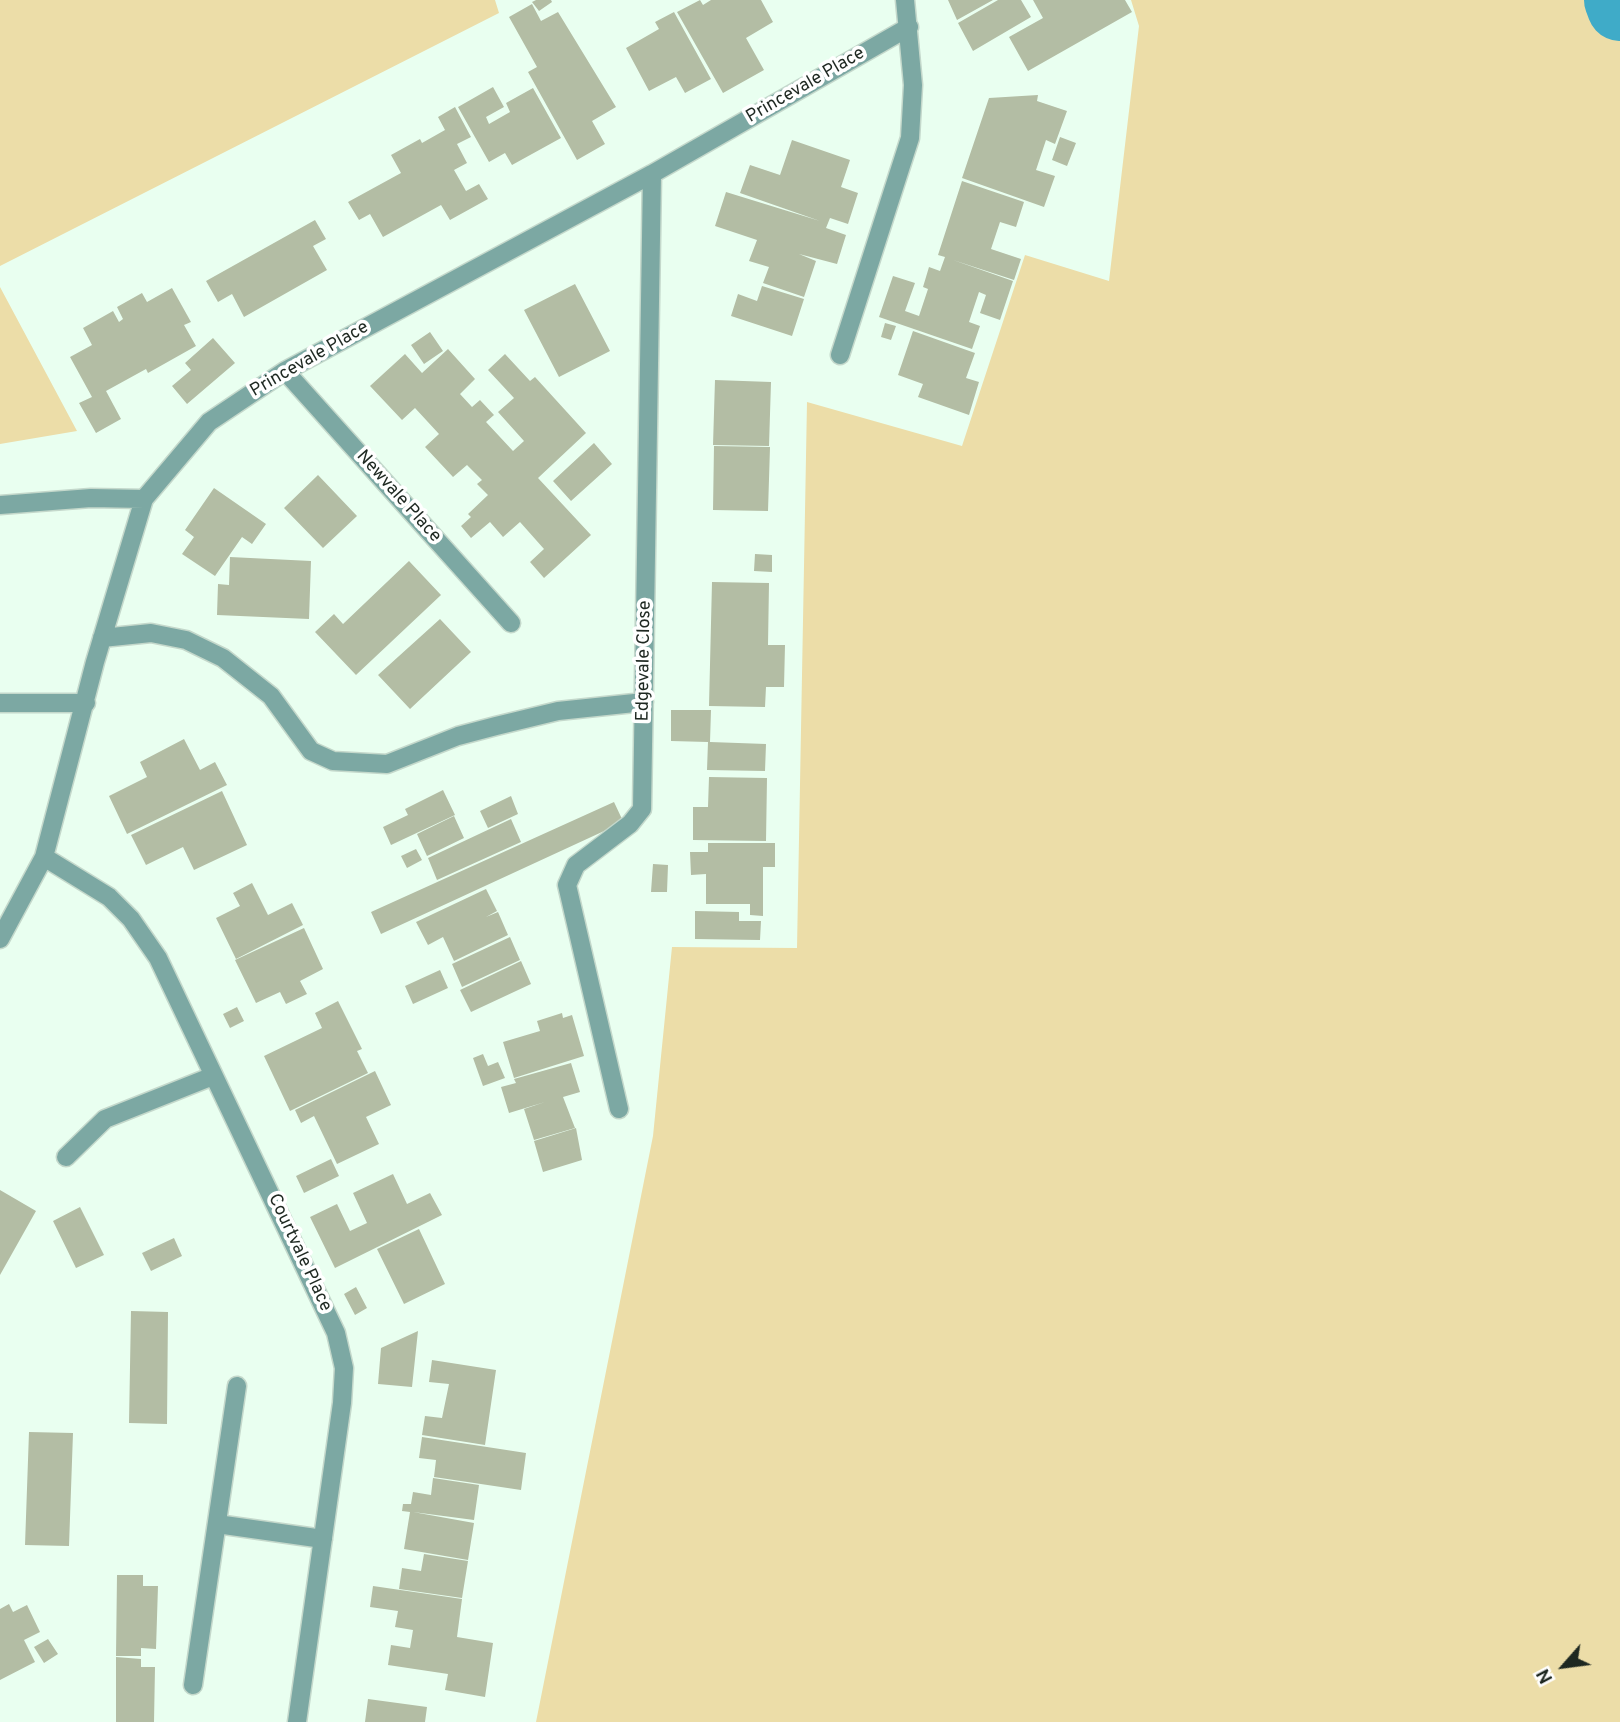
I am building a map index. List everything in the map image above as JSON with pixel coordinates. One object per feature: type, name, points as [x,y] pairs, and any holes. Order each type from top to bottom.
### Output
[{"type":"street","points":[[840,355],[911,138],[914,113],[905,0]]},
{"type":"street","name":"Princevale Place","points":[[0,939],[44,857],[102,638],[144,499],[178,454],[209,422],[285,371],[652,174],[909,27]]},
{"type":"street","name":"Edgevale Close","points":[[619,1109],[567,885],[576,865],[631,824],[642,809],[652,174]]},
{"type":"street","name":"Newvale Place","points":[[285,371],[511,623]]},
{"type":"street","points":[[0,505],[91,498],[144,499]]},
{"type":"street","points":[[102,638],[150,633],[186,640],[223,657],[271,696],[311,751],[333,761],[387,764],[458,736],[558,711],[644,702]]},
{"type":"street","points":[[0,703],[86,703]]},
{"type":"street","name":"Courtvale Place","points":[[44,857],[109,897],[131,919],[158,958],[336,1333],[344,1368],[342,1403],[297,1722]]},
{"type":"street","points":[[66,1157],[105,1119],[213,1076]]},
{"type":"street","points":[[193,1685],[236,1386]]},
{"type":"street","points":[[216,1524],[323,1539]]},
{"type":"shaded area","points":[[0,0],[495,0],[499,13],[0,266]]},
{"type":"shaded area","points":[[1131,0],[1620,0],[1620,1722],[536,1722],[653,1136],[672,947],[797,948],[807,402],[962,446],[1025,255],[1109,281],[1139,26]]},
{"type":"shaded area","points":[[0,287],[77,431],[0,444]]},
{"type":"building","points":[[700,0],[703,5],[711,0],[761,0],[773,22],[746,38],[764,70],[723,93],[677,12]]},
{"type":"building","points":[[948,0],[993,0],[957,20]]},
{"type":"building","points":[[998,0],[1021,0],[1031,17],[973,51],[958,23]]},
{"type":"building","points":[[1033,0],[1125,0],[1132,12],[1028,71],[1009,37],[1043,18]]},
{"type":"building","points":[[532,2],[552,2],[539,11]]},
{"type":"building","points":[[532,4],[541,21],[558,12],[616,107],[592,121],[605,144],[577,160],[528,72],[537,67],[509,17]]},
{"type":"building","points":[[674,12],[711,79],[685,93],[676,77],[649,91],[626,48],[659,29],[655,22]]},
{"type":"building","points":[[493,87],[504,107],[486,117],[489,124],[510,112],[506,103],[533,88],[561,138],[512,165],[505,153],[489,162],[458,107]]},
{"type":"building","points":[[1038,95],[1037,101],[1067,111],[1055,144],[1046,140],[1036,170],[1055,176],[1044,207],[962,178],[989,98]]},
{"type":"building","points":[[455,107],[471,137],[457,144],[467,163],[454,170],[466,191],[479,184],[488,199],[450,220],[441,205],[383,237],[370,214],[359,220],[348,202],[401,173],[391,155],[420,139],[422,143],[445,130],[438,117]]},
{"type":"building","points":[[1060,137],[1076,143],[1067,166],[1052,160]]},
{"type":"building","points":[[792,140],[850,160],[841,187],[858,193],[848,224],[830,218],[826,228],[846,235],[837,264],[799,254],[816,261],[804,297],[763,283],[769,267],[749,261],[757,240],[715,226],[726,192],[820,221],[740,193],[750,165],[780,175]]},
{"type":"building","points":[[962,181],[1024,202],[1016,227],[1000,222],[991,249],[1021,259],[1014,280],[953,260],[1013,281],[1000,320],[980,313],[986,295],[979,292],[969,322],[980,326],[972,349],[879,317],[893,276],[915,283],[905,311],[919,316],[928,289],[923,287],[929,267],[940,271],[945,257],[938,255]]},
{"type":"building","points":[[315,220],[326,239],[313,246],[327,270],[244,317],[232,294],[218,302],[206,281]]},
{"type":"building","points":[[575,284],[610,351],[559,377],[524,310]]},
{"type":"building","points":[[762,286],[804,299],[792,336],[731,316],[738,294],[757,301]]},
{"type":"building","points":[[172,288],[191,322],[184,325],[196,346],[148,373],[146,369],[106,391],[121,419],[96,433],[79,403],[92,397],[70,357],[92,345],[83,328],[113,311],[119,322],[123,319],[117,307],[142,293],[147,302]]},
{"type":"building","points":[[885,323],[896,326],[891,340],[881,337]]},
{"type":"building","points":[[913,331],[975,353],[966,378],[979,382],[969,415],[918,397],[923,384],[898,375]]},
{"type":"building","points":[[430,332],[443,351],[424,364],[411,345]]},
{"type":"building","points":[[213,338],[235,363],[187,404],[172,386],[191,370],[185,363]]},
{"type":"building","points":[[448,349],[475,379],[460,394],[472,407],[480,400],[494,415],[486,422],[513,451],[524,441],[498,412],[514,398],[488,370],[505,354],[530,381],[535,377],[586,433],[538,478],[591,535],[544,578],[530,562],[544,549],[520,522],[503,537],[490,522],[471,538],[461,526],[471,517],[468,514],[488,495],[477,484],[482,480],[467,465],[453,477],[425,447],[439,434],[415,408],[402,420],[370,386],[405,354],[422,373]]},
{"type":"building","points":[[715,380],[771,382],[769,446],[713,445]]},
{"type":"building","points":[[594,443],[612,464],[571,501],[553,481]]},
{"type":"building","points":[[714,446],[770,447],[768,511],[713,510]]},
{"type":"building","points":[[318,475],[357,516],[323,548],[284,508]]},
{"type":"building","points":[[214,488],[266,524],[252,544],[242,537],[215,576],[182,554],[194,537],[185,530]]},
{"type":"building","points":[[755,554],[772,555],[772,572],[754,571]]},
{"type":"building","points":[[230,557],[311,561],[309,619],[217,615],[218,584],[229,585]]},
{"type":"building","points":[[409,561],[441,595],[356,675],[315,632],[334,614],[343,624]]},
{"type":"building","points":[[712,582],[769,583],[768,645],[785,645],[784,687],[766,687],[765,707],[709,706]]},
{"type":"building","points":[[440,619],[471,652],[410,709],[378,675]]},
{"type":"building","points":[[671,710],[711,710],[710,742],[766,744],[765,771],[707,770],[708,742],[671,741]]},
{"type":"building","points":[[184,739],[200,770],[215,762],[227,785],[127,834],[109,796],[147,777],[140,762]]},
{"type":"building","points":[[709,777],[767,778],[766,841],[693,840],[693,807],[708,807]]},
{"type":"building","points":[[443,790],[455,815],[391,845],[383,827],[408,815],[405,809]]},
{"type":"building","points":[[222,791],[247,845],[194,870],[183,847],[146,865],[131,835]]},
{"type":"building","points":[[511,796],[518,814],[488,828],[480,811]]},
{"type":"building","points":[[614,802],[622,819],[615,826],[381,934],[371,912]]},
{"type":"building","points":[[454,816],[464,838],[427,856],[417,834]]},
{"type":"building","points":[[511,819],[521,842],[437,880],[428,858]]},
{"type":"building","points":[[708,843],[775,843],[775,867],[763,867],[763,916],[750,915],[750,904],[706,904],[706,874],[691,875],[690,852],[708,852]]},
{"type":"building","points":[[416,849],[422,860],[407,868],[401,856]]},
{"type":"building","points":[[653,864],[668,865],[667,892],[651,892]]},
{"type":"building","points":[[252,883],[268,915],[292,903],[303,925],[236,959],[216,918],[240,906],[233,893]]},
{"type":"building","points":[[486,889],[497,911],[486,917],[498,912],[508,935],[454,961],[443,937],[428,945],[416,922]]},
{"type":"building","points":[[695,911],[739,912],[739,921],[761,921],[760,940],[695,939]]},
{"type":"building","points":[[304,928],[323,969],[300,981],[307,994],[286,1004],[280,992],[256,1003],[235,960]]},
{"type":"building","points":[[510,937],[520,960],[462,987],[452,964]]},
{"type":"building","points":[[521,961],[531,984],[471,1012],[460,990]]},
{"type":"building","points":[[440,970],[448,988],[413,1004],[405,986]]},
{"type":"building","points":[[338,1001],[362,1049],[357,1051],[368,1073],[290,1111],[264,1056],[322,1028],[315,1013]]},
{"type":"building","points":[[237,1007],[244,1021],[230,1028],[223,1014]]},
{"type":"building","points":[[562,1013],[563,1018],[572,1015],[584,1056],[514,1078],[503,1042],[540,1031],[537,1021]]},
{"type":"building","points":[[483,1054],[488,1066],[498,1062],[505,1078],[483,1086],[473,1058]]},
{"type":"building","points":[[571,1063],[580,1092],[563,1097],[575,1128],[534,1140],[524,1109],[545,1102],[509,1113],[501,1087],[516,1083],[514,1079]]},
{"type":"building","points":[[375,1071],[391,1105],[366,1117],[379,1144],[337,1164],[314,1116],[301,1123],[295,1110]]},
{"type":"building","points":[[576,1128],[582,1160],[543,1172],[534,1141]]},
{"type":"building","points":[[331,1159],[339,1176],[304,1193],[296,1176]]},
{"type":"building","points":[[393,1174],[407,1204],[430,1193],[442,1215],[335,1268],[310,1217],[337,1204],[350,1231],[367,1223],[353,1193]]},
{"type":"building","points":[[0,1190],[36,1211],[0,1275]]},
{"type":"building","points":[[80,1207],[104,1255],[76,1268],[53,1221]]},
{"type":"building","points":[[419,1229],[445,1284],[404,1304],[377,1249]]},
{"type":"building","points":[[174,1238],[182,1256],[151,1271],[142,1253]]},
{"type":"building","points":[[356,1287],[367,1308],[355,1315],[344,1294]]},
{"type":"building","points":[[131,1311],[168,1312],[167,1424],[129,1423]]},
{"type":"building","points":[[418,1331],[412,1387],[378,1384],[381,1348]]},
{"type":"building","points":[[432,1360],[496,1370],[485,1445],[422,1435],[425,1416],[442,1418],[449,1384],[429,1382]]},
{"type":"building","points":[[29,1432],[73,1433],[69,1546],[25,1545]]},
{"type":"building","points":[[422,1437],[526,1453],[521,1490],[434,1477],[436,1460],[419,1458]]},
{"type":"building","points":[[433,1478],[479,1485],[474,1520],[413,1512],[474,1523],[468,1560],[404,1549],[410,1512],[402,1511],[403,1504],[411,1504],[413,1492],[431,1495]]},
{"type":"building","points":[[424,1554],[468,1561],[462,1598],[399,1589],[402,1568],[421,1571]]},
{"type":"building","points":[[117,1575],[143,1575],[143,1586],[158,1586],[156,1649],[141,1648],[141,1656],[116,1656]]},
{"type":"building","points":[[373,1586],[462,1599],[457,1637],[493,1643],[485,1697],[445,1690],[448,1674],[388,1665],[391,1645],[410,1648],[413,1630],[395,1627],[398,1611],[370,1607]]},
{"type":"building","points":[[9,1604],[13,1612],[27,1605],[40,1632],[24,1640],[35,1662],[0,1680],[0,1609]]},
{"type":"building","points":[[48,1639],[58,1654],[44,1663],[34,1647]]},
{"type":"building","points":[[116,1657],[141,1659],[141,1667],[155,1667],[154,1722],[116,1722]]},
{"type":"building","points":[[368,1699],[427,1707],[425,1722],[365,1722]]},
{"type":"waterway","points":[[1617,0],[1620,8]]}]
